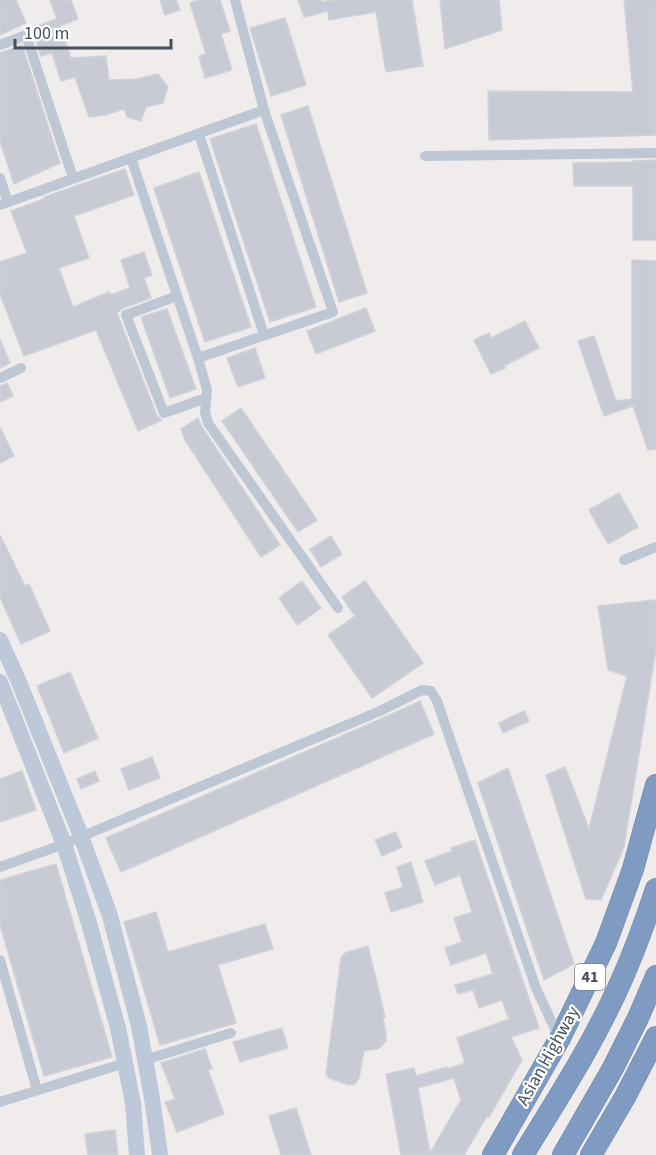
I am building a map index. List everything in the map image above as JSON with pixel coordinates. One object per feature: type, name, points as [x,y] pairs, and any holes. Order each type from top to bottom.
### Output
[{"type":"highway","name":"Asian Highway","points":[[493,1155],[560,1038],[606,943],[633,868],[656,785]]},
{"type":"highway","name":"Asian Highway","points":[[523,1155],[599,1026],[622,980],[653,897]]},
{"type":"highway","points":[[563,1155],[613,1068],[656,976]]},
{"type":"highway","points":[[591,1155],[656,1036]]},
{"type":"main road","points":[[0,640],[81,836],[110,916],[139,1026],[160,1155]]},
{"type":"main road","points":[[0,682],[64,844],[89,923],[118,1028],[133,1103],[137,1155]]},
{"type":"street","points":[[198,358],[333,312],[264,110],[235,0]]},
{"type":"street","points":[[0,45],[26,35],[73,178]]},
{"type":"street","points":[[0,178],[4,203],[264,110]]},
{"type":"street","points":[[198,134],[264,335]]},
{"type":"street","points":[[424,156],[656,153]]},
{"type":"street","points":[[130,158],[198,358],[207,390],[205,412],[208,423],[338,608]]},
{"type":"street","points":[[177,296],[126,315],[164,413],[206,398]]},
{"type":"street","points":[[0,378],[21,368]]},
{"type":"street","points":[[624,560],[656,547]]},
{"type":"street","points":[[0,867],[64,844],[380,711],[411,694],[422,690],[430,691],[436,701],[536,988],[560,1038]]},
{"type":"street","points":[[0,960],[37,1090]]},
{"type":"street","points":[[145,1060],[231,1033]]},
{"type":"street","points":[[0,1102],[125,1063]]},
{"type":"building","points":[[0,0],[16,0],[26,23],[0,35]]},
{"type":"building","points":[[50,0],[71,0],[78,19],[60,26],[71,58],[106,56],[109,80],[136,79],[158,74],[168,87],[163,103],[146,107],[141,121],[127,117],[124,109],[89,117],[75,77],[61,81],[52,53],[41,56],[31,28],[57,19]]},
{"type":"building","points":[[160,0],[176,0],[180,10],[165,15]]},
{"type":"building","points":[[198,0],[220,0],[230,31],[221,34],[232,70],[205,78],[199,56],[206,54],[190,3]]},
{"type":"building","points":[[298,0],[322,0],[322,2],[412,0],[423,66],[386,72],[376,12],[329,20],[328,11],[304,17]]},
{"type":"building","points":[[440,0],[499,0],[502,30],[445,49]]},
{"type":"building","points":[[624,0],[656,0],[656,135],[489,140],[488,91],[633,92]]},
{"type":"building","points":[[285,18],[306,85],[271,96],[250,28]]},
{"type":"building","points":[[22,45],[60,163],[14,184],[0,141],[0,53]]},
{"type":"building","points":[[308,106],[367,293],[339,302],[281,115]]},
{"type":"building","points":[[256,124],[316,307],[270,322],[210,139]]},
{"type":"building","points":[[656,160],[656,240],[633,240],[633,186],[574,186],[573,163]]},
{"type":"building","points":[[125,169],[134,195],[74,216],[89,258],[59,268],[73,307],[109,292],[110,295],[130,288],[121,260],[144,252],[152,275],[144,278],[151,298],[123,308],[117,313],[157,416],[162,420],[138,431],[96,330],[24,356],[0,294],[0,262],[27,253],[11,211]]},
{"type":"building","points":[[199,172],[251,327],[205,342],[154,188]]},
{"type":"building","points":[[632,260],[656,261],[656,449],[648,450],[633,406],[604,416],[578,341],[594,336],[616,401],[632,399]]},
{"type":"building","points":[[366,308],[375,331],[316,354],[307,331]]},
{"type":"building","points":[[167,309],[196,389],[170,398],[141,317]]},
{"type":"building","points":[[525,321],[539,348],[491,374],[474,340],[489,333],[491,338]]},
{"type":"building","points":[[0,339],[10,363],[0,368]]},
{"type":"building","points":[[255,348],[265,378],[238,387],[227,358]]},
{"type":"building","points":[[7,383],[13,396],[0,402],[0,386]]},
{"type":"building","points":[[241,408],[317,520],[298,532],[222,421]]},
{"type":"building","points":[[198,418],[280,545],[261,557],[185,440],[181,429]]},
{"type":"building","points":[[0,427],[14,456],[0,463]]},
{"type":"building","points":[[619,493],[638,527],[608,544],[589,510]]},
{"type":"building","points":[[0,535],[25,586],[29,584],[50,631],[21,644],[0,597]]},
{"type":"building","points":[[331,536],[342,554],[321,567],[310,549]]},
{"type":"building","points":[[302,581],[321,608],[297,625],[279,598]]},
{"type":"building","points":[[365,581],[423,663],[372,698],[328,635],[355,616],[342,597]]},
{"type":"building","points":[[656,600],[656,649],[624,847],[601,900],[586,899],[546,775],[565,767],[589,829],[627,676],[608,670],[598,606]]},
{"type":"building","points":[[70,672],[98,738],[64,753],[37,686]]},
{"type":"building","points":[[420,701],[434,734],[121,872],[106,838]]},
{"type":"building","points":[[524,711],[529,721],[503,733],[499,723]]},
{"type":"building","points":[[152,757],[160,778],[129,790],[121,769]]},
{"type":"building","points":[[508,768],[574,964],[544,980],[478,783]]},
{"type":"building","points":[[22,771],[36,810],[0,822],[0,779]]},
{"type":"building","points":[[95,771],[99,781],[81,789],[77,779]]},
{"type":"building","points":[[396,832],[402,847],[382,856],[375,840]]},
{"type":"building","points":[[475,840],[539,1028],[511,1037],[522,1060],[464,1155],[401,1155],[386,1074],[414,1068],[416,1076],[465,1063],[457,1038],[509,1019],[502,1000],[479,1008],[473,990],[458,994],[455,985],[493,974],[486,953],[451,965],[445,948],[462,942],[454,918],[472,912],[460,875],[435,885],[425,861],[452,851],[451,848]],"holes":[[[454,1078],[461,1100],[430,1153],[418,1088]]]},
{"type":"building","points":[[411,862],[423,902],[391,912],[385,893],[403,887],[397,867]]},
{"type":"building","points":[[56,864],[112,1057],[44,1076],[0,925],[0,880]]},
{"type":"building","points":[[156,912],[168,952],[265,924],[273,949],[218,965],[236,1023],[160,1045],[124,922]]},
{"type":"building","points":[[368,946],[385,1017],[383,1019],[386,1040],[377,1049],[364,1051],[359,1078],[355,1084],[349,1085],[329,1078],[326,1074],[341,958],[345,953]]},
{"type":"building","points":[[282,1028],[288,1048],[240,1062],[233,1042]]},
{"type":"building","points":[[205,1049],[212,1069],[208,1070],[224,1114],[177,1132],[165,1102],[175,1099],[161,1063]]},
{"type":"building","points":[[296,1108],[311,1155],[281,1155],[269,1116]]},
{"type":"building","points":[[115,1130],[118,1155],[88,1155],[85,1134]]}]
